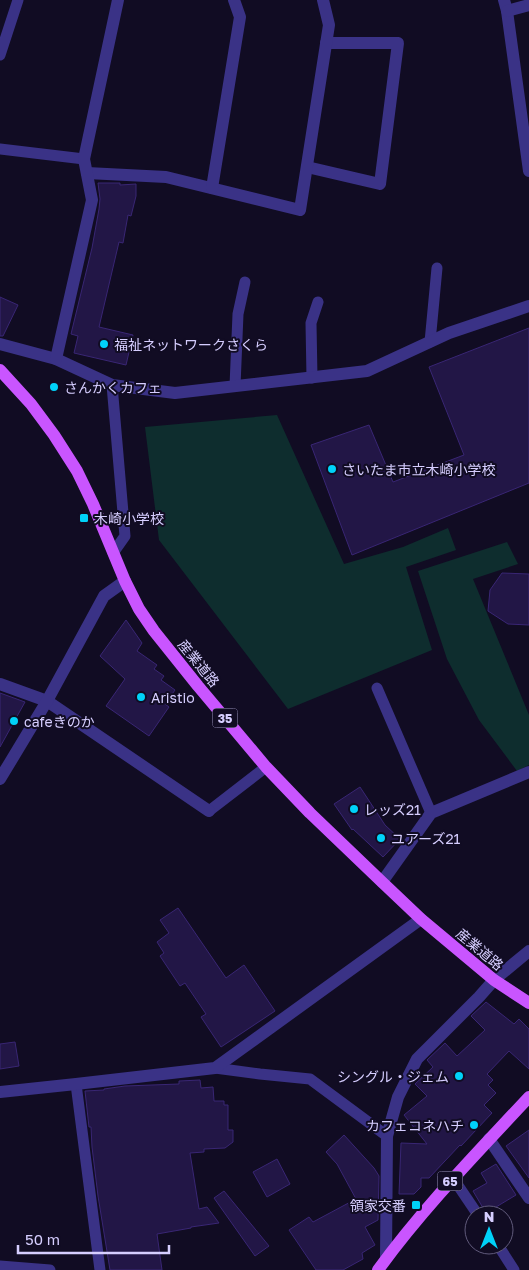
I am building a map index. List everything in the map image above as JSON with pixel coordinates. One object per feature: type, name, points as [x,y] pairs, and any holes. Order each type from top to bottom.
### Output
[{"type":"main road","name":"産業道路","points":[[0,370],[31,404],[77,471],[139,609],[198,686],[266,767],[382,882],[421,919],[494,980],[529,1003]]},
{"type":"main road","name":"65","points":[[378,1270],[453,1178],[529,1097]]},
{"type":"street","points":[[56,359],[92,200],[84,159],[118,0]]},
{"type":"street","points":[[212,188],[240,17],[234,0]]},
{"type":"street","points":[[87,173],[166,177],[300,210],[329,24],[324,0]]},
{"type":"street","points":[[529,5],[505,5],[529,171]]},
{"type":"street","points":[[307,166],[380,184],[398,43],[326,43]]},
{"type":"street","points":[[0,344],[56,359],[112,386],[176,393],[367,371],[449,333],[529,306]]},
{"type":"street","points":[[0,779],[47,701],[104,596],[125,581]]},
{"type":"street","points":[[0,684],[47,701],[209,810]]},
{"type":"street","points":[[382,882],[431,813],[529,772]]},
{"type":"street","points":[[0,1092],[215,1068],[421,919]]},
{"type":"street","points":[[386,1258],[387,1136],[398,1097],[417,1059],[494,980],[529,951]]},
{"type":"street","points":[[489,1139],[529,1198]]},
{"type":"lane","points":[[0,55],[18,0]]},
{"type":"lane","points":[[0,149],[84,159]]},
{"type":"lane","points":[[430,342],[437,268]]},
{"type":"lane","points":[[235,386],[238,314],[245,282]]},
{"type":"lane","points":[[312,378],[311,323],[318,302]]},
{"type":"lane","points":[[112,386],[125,536],[113,553]]},
{"type":"lane","points":[[377,688],[431,813]]},
{"type":"lane","points":[[209,810],[266,767]]},
{"type":"lane","points":[[215,1068],[310,1079],[387,1136]]},
{"type":"lane","points":[[76,1084],[100,1270]]},
{"type":"lane","points":[[453,1178],[471,1205]]},
{"type":"lane","points":[[504,1255],[514,1270]]},
{"type":"lane","points":[[0,1266],[50,1270]]},
{"type":"green space","points":[[277,415],[344,564],[403,547],[448,528],[456,550],[406,567],[432,650],[288,709],[159,540],[145,427]]},
{"type":"green space","points":[[507,542],[518,564],[473,579],[529,715],[529,765],[517,771],[479,720],[447,659],[418,571]]},
{"type":"building","points":[[98,183],[136,184],[136,196],[131,216],[128,215],[123,243],[119,242],[99,327],[133,335],[126,365],[74,353],[78,336],[71,334],[92,248],[99,209]]},
{"type":"building","points":[[0,297],[18,305],[3,336],[0,336]]},
{"type":"building","points":[[529,328],[529,483],[352,555],[311,445],[369,425],[393,482],[464,455],[429,367]]},
{"type":"building","points":[[502,573],[529,574],[529,625],[508,624],[488,611],[490,590]]},
{"type":"building","name":"Aristio","points":[[126,620],[142,643],[137,651],[157,665],[154,669],[164,676],[161,680],[175,690],[165,704],[169,707],[149,736],[106,706],[125,679],[100,656]]},
{"type":"building","points":[[0,693],[25,702],[0,747]]},
{"type":"building","points":[[360,787],[385,825],[400,839],[383,857],[352,830],[334,804]]},
{"type":"building","points":[[178,908],[226,978],[244,965],[275,1011],[221,1047],[201,1017],[206,1014],[185,983],[180,986],[160,956],[164,953],[157,942],[169,933],[160,920]]},
{"type":"building","points":[[486,1002],[514,1024],[519,1019],[529,1029],[529,1069],[509,1051],[487,1074],[493,1080],[488,1085],[496,1093],[484,1105],[492,1113],[429,1178],[421,1178],[421,1187],[414,1194],[399,1194],[401,1143],[427,1144],[404,1115],[427,1096],[415,1084],[433,1067],[427,1060],[445,1043],[457,1056],[485,1030],[471,1016]]},
{"type":"building","points":[[15,1042],[19,1066],[0,1069],[0,1044]]},
{"type":"building","points":[[200,1080],[201,1088],[213,1087],[214,1101],[224,1101],[224,1105],[228,1105],[228,1130],[233,1130],[233,1142],[225,1148],[204,1149],[204,1152],[190,1153],[199,1209],[207,1207],[219,1223],[157,1234],[162,1270],[110,1270],[98,1196],[91,1127],[89,1127],[85,1091],[125,1086],[179,1084],[179,1081]]},
{"type":"building","points":[[529,1130],[529,1178],[506,1146]]},
{"type":"building","points":[[344,1135],[379,1176],[378,1220],[365,1227],[375,1245],[362,1253],[363,1259],[343,1270],[316,1270],[289,1230],[309,1217],[313,1222],[356,1199],[337,1164],[326,1152]]},
{"type":"building","points":[[277,1159],[290,1184],[267,1197],[253,1172]]},
{"type":"building","points":[[496,1164],[516,1195],[499,1205],[481,1205],[473,1191],[487,1183],[481,1173]]},
{"type":"building","points":[[224,1191],[269,1246],[255,1256],[214,1198]]},
{"type":"place","name":"福祉ネットワークさくら","points":[[104,344]]},
{"type":"place","name":"さんかくカフェ","points":[[54,387]]},
{"type":"place","name":"さいたま市立木崎小学校","points":[[332,469]]},
{"type":"place","name":"木崎小学校","points":[[84,518]]},
{"type":"place","name":"Aristio","points":[[141,697]]},
{"type":"place","name":"cafeきのか","points":[[14,721]]},
{"type":"place","name":"レッズ21","points":[[354,809]]},
{"type":"place","name":"ユアーズ21","points":[[381,838]]},
{"type":"place","name":"シングル・ジェム","points":[[459,1076]]},
{"type":"place","name":"カフェコネハチ","points":[[474,1125]]},
{"type":"place","name":"領家交番","points":[[416,1205]]}]
